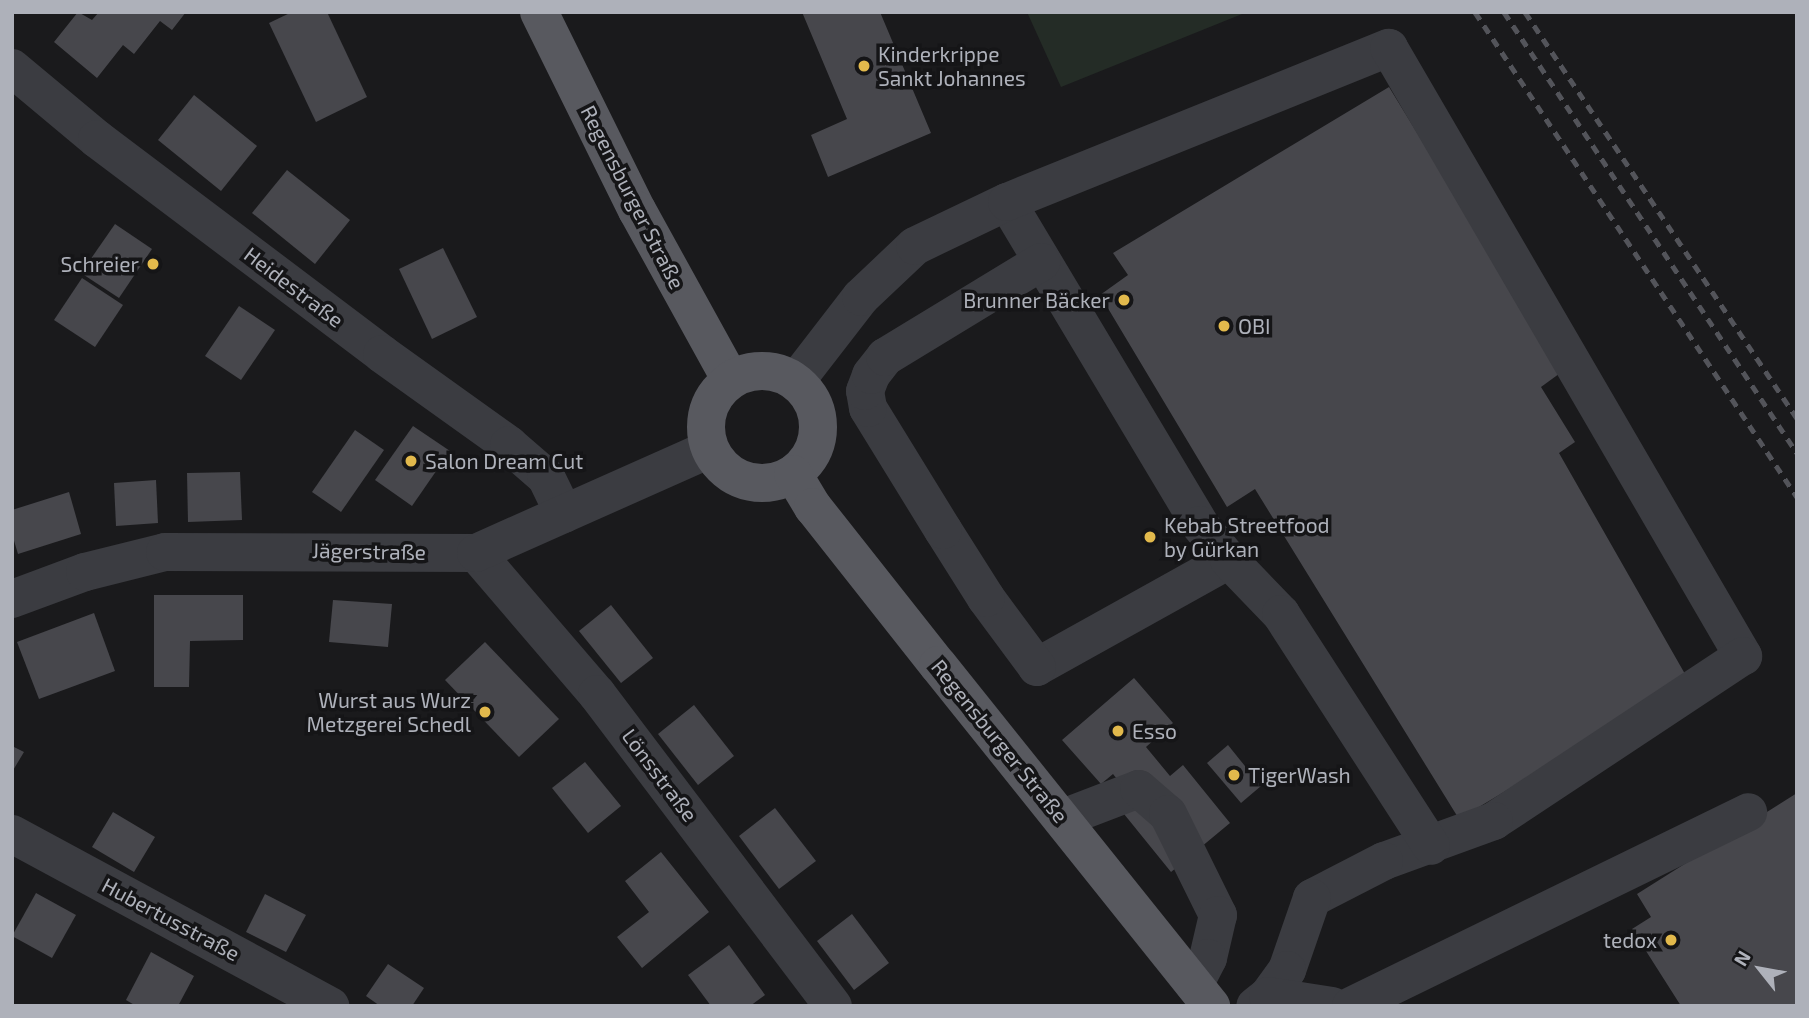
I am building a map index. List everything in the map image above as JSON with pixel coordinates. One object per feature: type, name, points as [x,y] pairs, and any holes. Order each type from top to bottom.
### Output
[{"type":"main road","name":"Regensburger Straße","points":[[539,12],[633,203],[731,380]]},
{"type":"main road","points":[[765,370],[783,374],[796,382],[810,396],[817,412],[815,447],[806,463],[793,474],[761,483],[745,481],[719,463],[710,449],[706,430],[709,410],[717,393],[731,380],[748,372],[765,370]]},
{"type":"main road","name":"Regensburger Straße","points":[[793,474],[813,507],[1202,995]]},
{"type":"street","points":[[796,382],[846,313],[915,246],[1007,202],[1389,48],[1743,656],[1494,821],[1431,846],[1384,860],[1312,898],[1287,970],[1262,1001]]},
{"type":"street","name":"Heidestraße","points":[[12,68],[97,139],[382,354],[509,445],[547,477],[564,514]]},
{"type":"street","points":[[1007,202],[1200,525],[1229,560],[1281,614],[1431,846]]},
{"type":"street","points":[[1041,262],[885,357],[865,391],[868,408],[986,598],[1037,667],[1229,560]]},
{"type":"street","name":"Jägerstraße","points":[[12,599],[85,572],[165,552],[476,553],[710,449]]},
{"type":"street","name":"Lönsstraße","points":[[476,553],[597,694],[834,1006]]},
{"type":"street","points":[[1063,818],[1139,789],[1168,814],[1218,915],[1202,995]]},
{"type":"street","points":[[1352,1006],[1748,811]]},
{"type":"street","name":"Hubertusstraße","points":[[12,834],[330,1006]]},
{"type":"street","points":[[1262,1001],[1332,1006]]},
{"type":"shaded area","points":[[1027,12],[1247,12],[1061,87]]},
{"type":"building","points":[[78,12],[92,20],[99,12],[186,12],[172,30],[160,21],[134,54],[123,45],[97,78],[54,42]]},
{"type":"building","points":[[292,12],[327,12],[367,97],[316,122],[269,23]]},
{"type":"building","name":"Kinderkrippe Sankt Johannes","points":[[802,12],[880,12],[931,133],[828,177],[811,135],[847,119]]},
{"type":"building","points":[[1389,87],[1563,371],[1541,387],[1575,442],[1559,453],[1689,681],[1459,819],[1255,489],[1227,507],[1100,295],[1128,275],[1113,253]]},
{"type":"building","points":[[194,95],[257,146],[221,191],[158,140]]},
{"type":"building","points":[[287,170],[350,220],[315,264],[252,213]]},
{"type":"building","points":[[115,224],[152,249],[119,298],[81,273]]},
{"type":"building","points":[[443,248],[477,317],[432,339],[399,269]]},
{"type":"building","points":[[82,278],[123,305],[95,347],[54,320]]},
{"type":"building","points":[[239,306],[275,330],[241,380],[205,356]]},
{"type":"building","points":[[413,426],[450,451],[412,506],[375,480]]},
{"type":"building","points":[[355,430],[384,450],[341,512],[312,492]]},
{"type":"building","points":[[240,472],[242,520],[188,522],[187,473]]},
{"type":"building","points":[[156,480],[158,523],[116,526],[114,483]]},
{"type":"building","points":[[69,492],[81,534],[18,554],[12,534],[12,510]]},
{"type":"building","points":[[154,595],[243,595],[243,640],[190,641],[189,687],[154,687]]},
{"type":"building","points":[[333,600],[392,604],[388,647],[329,642]]},
{"type":"building","points":[[611,605],[653,658],[621,683],[579,631]]},
{"type":"building","points":[[94,613],[115,671],[39,699],[17,642]]},
{"type":"building","points":[[485,642],[559,719],[519,757],[445,680]]},
{"type":"building","points":[[1134,678],[1173,723],[1146,747],[1170,776],[1183,765],[1230,823],[1171,872],[1124,814],[1136,803],[1113,774],[1101,784],[1062,740]]},
{"type":"building","points":[[694,705],[734,756],[698,785],[658,734]]},
{"type":"building","name":"TigerWash","points":[[1228,745],[1261,786],[1241,803],[1207,763]]},
{"type":"building","points":[[12,746],[24,752],[12,772]]},
{"type":"building","points":[[585,762],[621,806],[588,833],[552,788]]},
{"type":"building","points":[[1797,793],[1797,1006],[1681,1006],[1632,929],[1651,917],[1637,894]]},
{"type":"building","points":[[775,808],[816,861],[779,889],[739,836]]},
{"type":"building","points":[[113,812],[155,837],[134,872],[92,847]]},
{"type":"building","points":[[661,852],[709,912],[642,968],[617,937],[649,912],[625,881]]},
{"type":"building","points":[[36,893],[76,915],[52,958],[12,936]]},
{"type":"building","points":[[265,894],[306,915],[286,952],[246,932]]},
{"type":"building","points":[[852,914],[889,963],[854,990],[817,941]]},
{"type":"building","points":[[729,945],[765,995],[750,1006],[711,1006],[688,975]]},
{"type":"building","points":[[151,952],[194,976],[178,1006],[136,1006],[126,1000]]},
{"type":"building","points":[[388,964],[424,988],[412,1006],[380,1006],[366,996]]},
{"type":"railway","points":[[1475,12],[1797,497]]},
{"type":"railway","points":[[1504,12],[1797,453]]},
{"type":"railway","points":[[1525,12],[1797,418]]},
{"type":"place","name":"Kinderkrippe Sankt Johannes","points":[[864,66]]},
{"type":"place","name":"Schreier","points":[[153,264]]},
{"type":"place","name":"Brunner Bäcker","points":[[1124,300]]},
{"type":"place","name":"OBI","points":[[1224,326]]},
{"type":"place","name":"Salon Dream Cut","points":[[411,461]]},
{"type":"place","name":"Kebab Streetfood by Gürkan","points":[[1150,537]]},
{"type":"place","name":"Wurst aus Wurz Metzgerei Schedl","points":[[485,712]]},
{"type":"place","name":"Esso","points":[[1118,731]]},
{"type":"place","name":"TigerWash","points":[[1234,775]]},
{"type":"place","name":"tedox","points":[[1671,940]]}]
